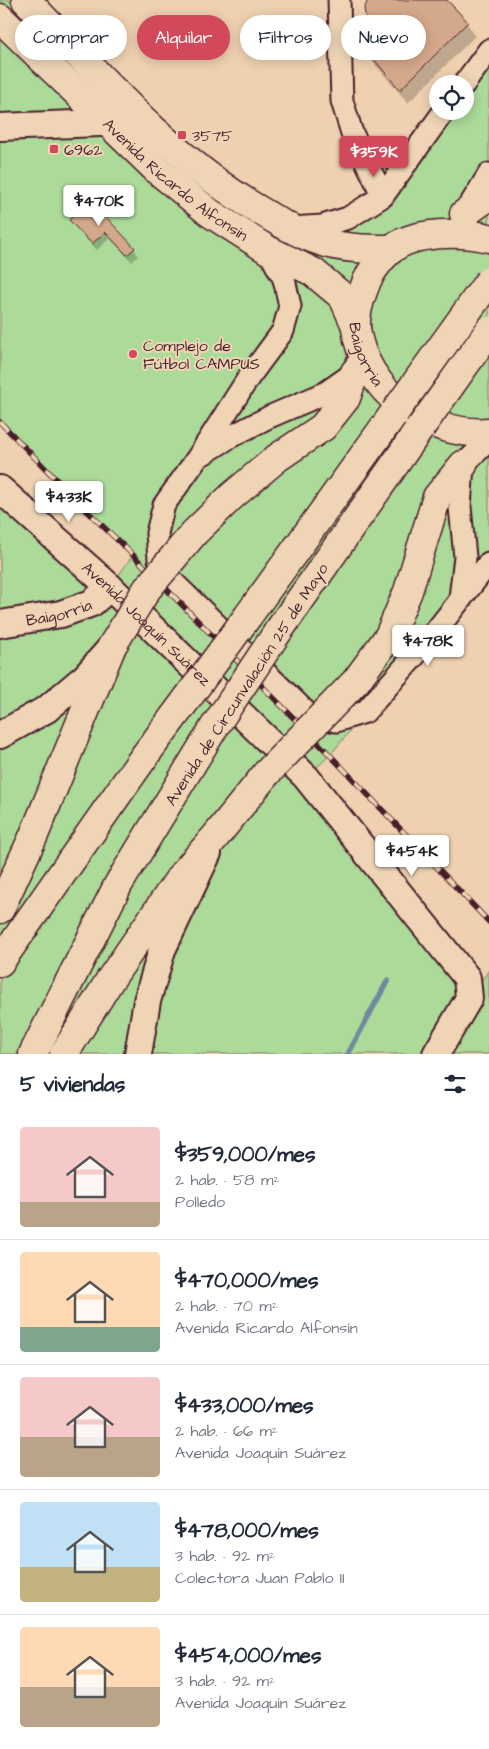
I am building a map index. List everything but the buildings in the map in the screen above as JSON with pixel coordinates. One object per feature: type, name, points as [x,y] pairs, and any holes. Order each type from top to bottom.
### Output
[{"type":"highway","name":"Avenida Ricardo Alfonsín","points":[[26,0],[145,121],[189,161],[237,197],[288,228],[321,242],[356,249],[392,249]]},
{"type":"highway","name":"Avenida Ricardo Alfonsín","points":[[0,18],[156,170],[203,206],[268,250],[313,272],[343,297],[358,334]]},
{"type":"highway","points":[[464,214],[489,196]]},
{"type":"highway","name":"Baigorria","points":[[489,238],[445,233],[423,237],[392,249],[377,264],[366,282],[358,303],[358,334],[366,361],[376,379],[389,394],[421,418],[439,426],[458,431],[489,432]]},
{"type":"highway","name":"Avenida de Circunvalación 25 de Mayo","points":[[0,962],[146,754],[248,616],[489,281]]},
{"type":"highway","name":"Avenida de Circunvalación 25 de Mayo","points":[[33,1054],[118,885],[215,726],[277,633],[489,331]]},
{"type":"highway","points":[[0,909],[34,835],[112,646],[147,589],[194,533],[232,496],[277,458],[323,426],[346,398],[354,372]]},
{"type":"highway","points":[[64,1054],[110,980],[182,875],[266,774],[356,681],[389,636],[408,591],[437,497],[463,465]]},
{"type":"main road","points":[[0,127],[145,121]]},
{"type":"main road","name":"Avenida Joaquín Suárez","points":[[0,489],[110,587],[306,777],[466,978],[469,998],[436,1054]]},
{"type":"main road","name":"Baigorria","points":[[0,624],[69,611],[92,604],[110,587]]},
{"type":"main road","points":[[0,735],[47,709],[85,677],[112,646]]},
{"type":"main road","points":[[138,1054],[147,1001],[162,950],[216,836]]},
{"type":"street","points":[[339,0],[342,101],[352,134],[383,196]]},
{"type":"street","points":[[471,75],[489,50]]},
{"type":"street","points":[[288,228],[322,226],[348,218],[383,196],[438,120]]},
{"type":"street","points":[[423,237],[464,214],[489,174]]},
{"type":"street","points":[[268,250],[284,279],[290,306],[283,331],[249,377],[198,457],[164,505],[156,533],[159,559],[174,583],[309,715],[336,721],[365,712],[431,636],[489,563]]},
{"type":"street","points":[[198,457],[230,437],[269,417],[325,393],[354,372],[358,334]]},
{"type":"street","points":[[460,598],[465,556],[460,507],[463,465],[489,440]]},
{"type":"green space","points":[[0,0],[26,0],[41,15],[15,15],[15,60],[85,60],[145,121],[108,122],[268,249],[288,228],[348,218],[436,120],[474,120],[474,75],[471,75],[489,50],[489,563],[330,755],[306,777],[469,997],[489,970],[489,1054],[0,1054],[0,489],[110,587],[133,555],[0,422]]},
{"type":"waterway","points":[[348,1054],[388,980]]},
{"type":"railway","points":[[0,422],[330,755],[489,922]]},
{"type":"place","name":"3575","points":[[182,135]]},
{"type":"place","name":"6962","points":[[54,149]]},
{"type":"place","name":"Complejo de Fútbol CAMPUS","points":[[133,354]]}]
